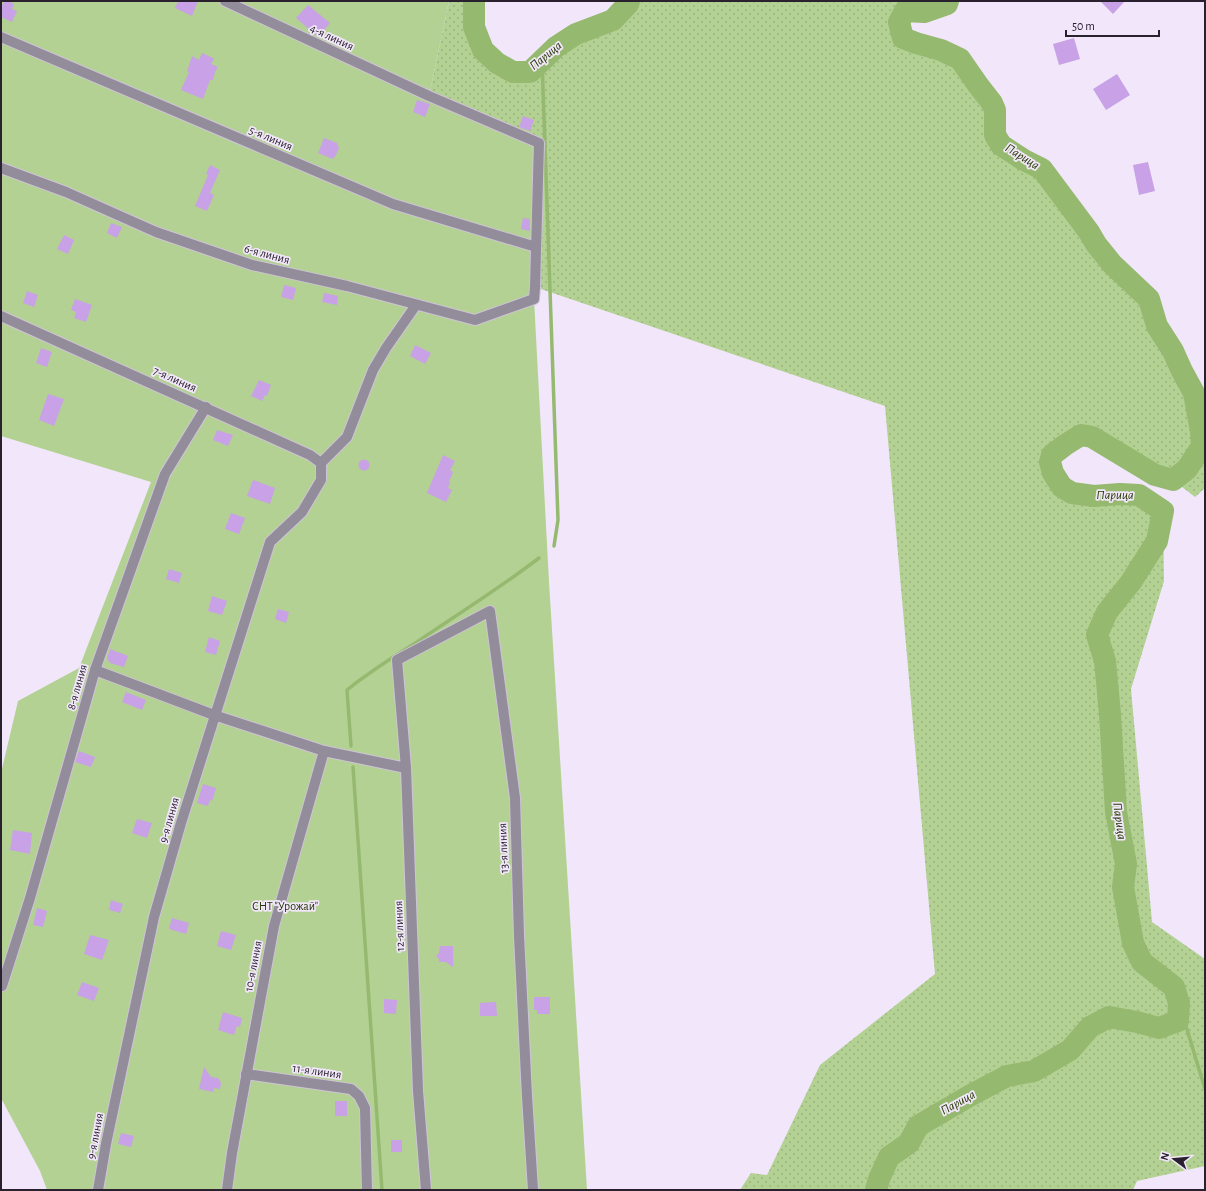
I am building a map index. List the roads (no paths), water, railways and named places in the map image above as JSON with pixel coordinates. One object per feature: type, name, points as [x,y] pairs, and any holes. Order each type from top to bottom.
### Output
[{"type":"street","name":"4-я линия","points":[[225,1],[428,96],[539,143],[536,247]]},
{"type":"street","name":"5-я линия","points":[[1,37],[394,204],[536,247]]},
{"type":"street","name":"6-я линия","points":[[1,168],[66,192],[156,232],[252,265],[347,286],[475,320],[534,298],[536,247]]},
{"type":"street","points":[[321,462],[346,437],[373,370],[386,348],[416,305]]},
{"type":"street","name":"7-я линия","points":[[1,316],[206,407],[310,455],[321,462]]},
{"type":"street","name":"8-я линия","points":[[2,986],[30,898],[95,670],[165,474],[206,407]]},
{"type":"street","name":"9-я линия","points":[[98,1190],[106,1144],[154,917],[214,715],[270,542],[302,512],[321,480],[321,462]]},
{"type":"street","name":"13-я линия","points":[[397,660],[490,611],[515,798],[520,952],[533,1190]]},
{"type":"street","name":"12-я линия","points":[[397,660],[406,768],[418,1091],[426,1190]]},
{"type":"street","points":[[95,670],[214,715],[324,751],[406,768]]},
{"type":"street","name":"10-я линия","points":[[227,1190],[246,1074],[274,926],[324,751]]},
{"type":"street","name":"11-я линия","points":[[246,1074],[351,1089],[359,1096],[365,1108],[368,1190]]},
{"type":"waterway","name":"Парица","points":[[474,1],[474,27],[483,50],[497,63],[513,72],[530,72],[556,47],[576,34],[613,20],[629,1]]},
{"type":"waterway","name":"Парица","points":[[876,1190],[879,1179],[889,1157],[909,1143],[918,1126],[1007,1076],[1034,1071],[1070,1050],[1090,1027],[1109,1017],[1159,1028],[1178,1021],[1179,1003],[1174,987],[1142,962],[1133,943],[1123,887],[1126,864],[1116,812],[1105,661],[1097,635],[1107,612],[1131,582],[1157,541],[1163,511],[1139,495],[1120,494],[1094,496],[1072,493],[1062,487],[1053,473],[1050,462],[1052,455],[1081,435],[1092,437],[1155,475],[1173,480],[1187,469],[1202,446],[1201,431],[1194,393],[1173,351],[1157,326],[1149,299],[1112,264],[1042,169],[1024,160],[1001,145],[995,135],[995,110],[992,103],[960,59],[941,50],[903,38],[899,22],[905,11],[924,12],[947,4],[948,1]]},
{"type":"waterway","points":[[542,60],[558,520],[554,546]]},
{"type":"waterway","points":[[351,746],[347,690],[372,671],[494,590],[539,558]]},
{"type":"waterway","points":[[353,767],[382,1190]]},
{"type":"waterway","points":[[1179,1003],[1205,1089]]},
{"type":"park label","name":"СНТ \"Урожай\"","points":[[285,906]]}]
